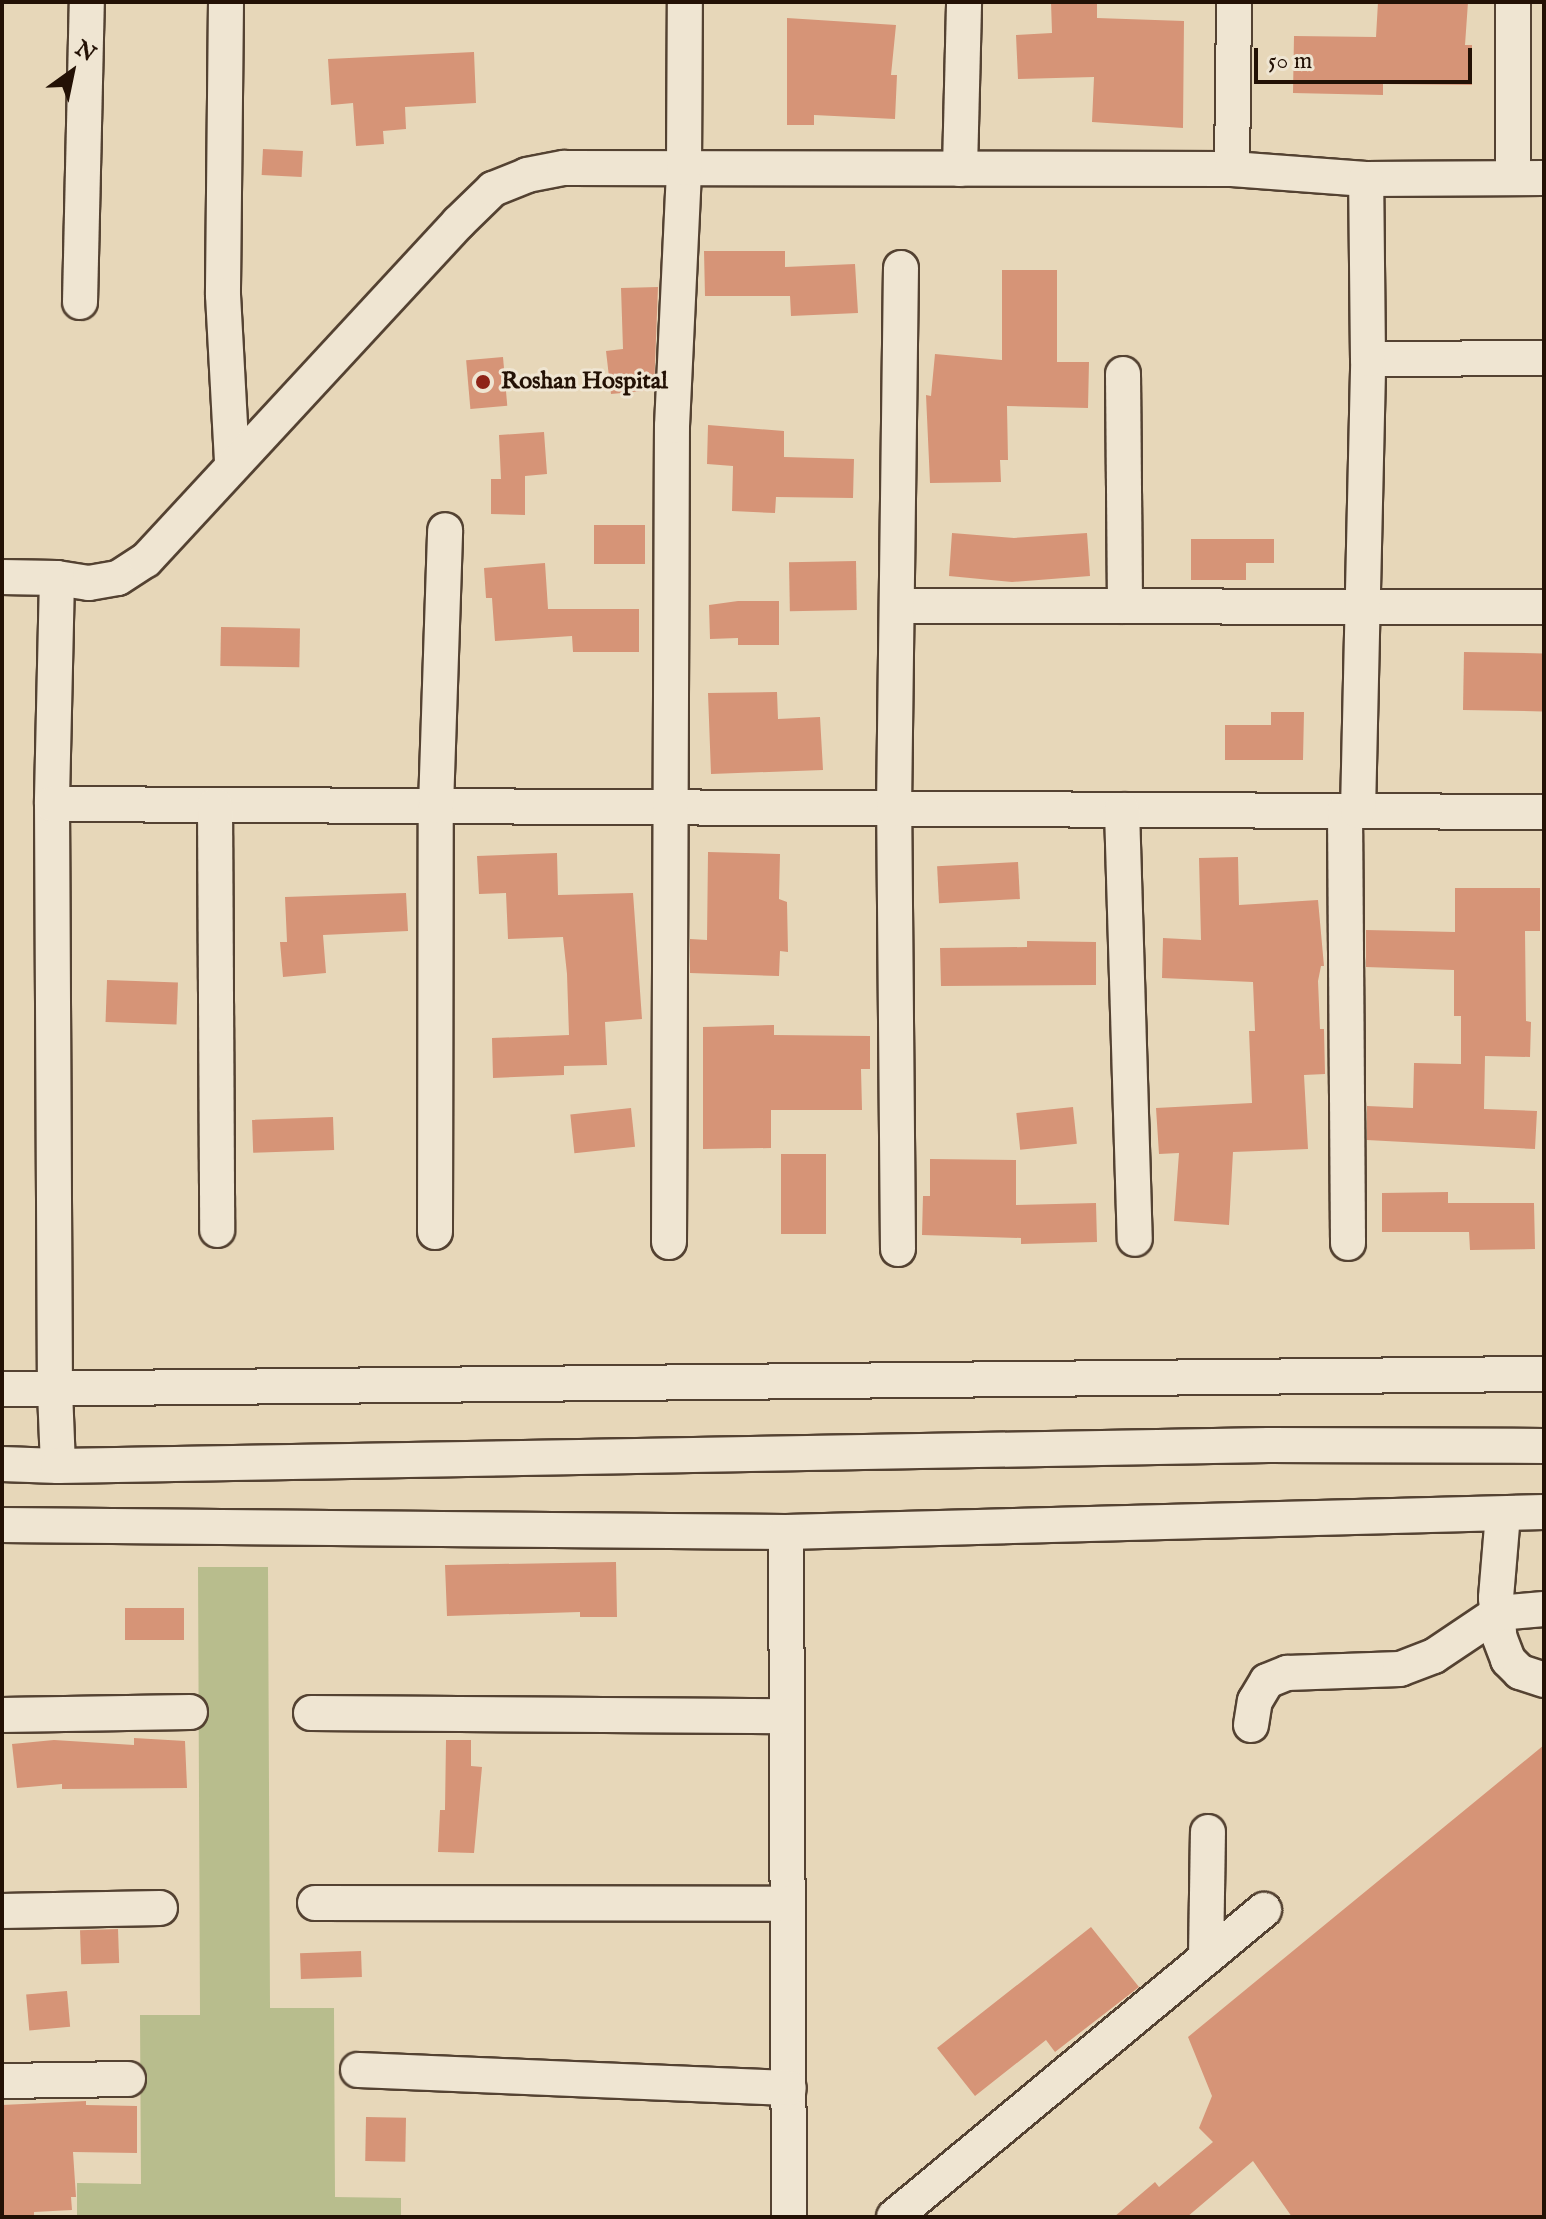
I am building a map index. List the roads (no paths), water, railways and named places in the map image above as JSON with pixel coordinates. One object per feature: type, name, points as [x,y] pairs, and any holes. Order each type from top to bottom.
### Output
[{"type":"street","points":[[80,302],[87,2]]},
{"type":"street","points":[[226,2],[223,295],[232,463]]},
{"type":"street","points":[[669,1242],[668,807],[672,426],[684,168],[685,2]]},
{"type":"street","points":[[960,169],[964,2]]},
{"type":"street","points":[[1232,169],[1234,2]]},
{"type":"street","points":[[2,577],[57,578],[89,583],[118,578],[137,566],[493,189],[527,175],[564,168],[1232,169],[1366,179],[1528,178],[1513,2]]},
{"type":"street","points":[[1348,1243],[1352,811],[1363,607],[1368,359],[1366,179]]},
{"type":"street","points":[[898,1249],[894,809],[901,268]]},
{"type":"street","points":[[1368,359],[1544,358]]},
{"type":"street","points":[[1123,374],[1125,606]]},
{"type":"street","points":[[435,1232],[436,806],[445,530]]},
{"type":"street","points":[[57,578],[52,804],[58,1466]]},
{"type":"street","points":[[898,606],[1544,607]]},
{"type":"street","points":[[52,804],[1544,812]]},
{"type":"street","points":[[215,805],[217,1230]]},
{"type":"street","points":[[1122,810],[1135,1239]]},
{"type":"street","points":[[2,1389],[55,1391],[1544,1374]]},
{"type":"street","points":[[2,1464],[58,1466],[1253,1445],[1544,1446]]},
{"type":"street","points":[[2,1525],[786,1532],[1544,1512]]},
{"type":"street","points":[[1503,1514],[1499,1636],[1508,1660],[1520,1672],[1544,1680]]},
{"type":"street","points":[[786,1532],[789,2217]]},
{"type":"street","points":[[1251,1725],[1255,1701],[1267,1681],[1287,1673],[1400,1669],[1434,1656],[1498,1613],[1544,1609]]},
{"type":"street","points":[[2,1715],[190,1712]]},
{"type":"street","points":[[311,1713],[787,1716]]},
{"type":"street","points":[[1206,1957],[1208,1832]]},
{"type":"street","points":[[315,1903],[788,1904]]},
{"type":"street","points":[[2,1911],[160,1908]]},
{"type":"street","points":[[894,2217],[1264,1910]]},
{"type":"street","points":[[358,2070],[789,2088]]},
{"type":"street","points":[[2,2081],[128,2079]]},
{"type":"place","name":"Roshan Hospital","points":[[483,382]]}]
